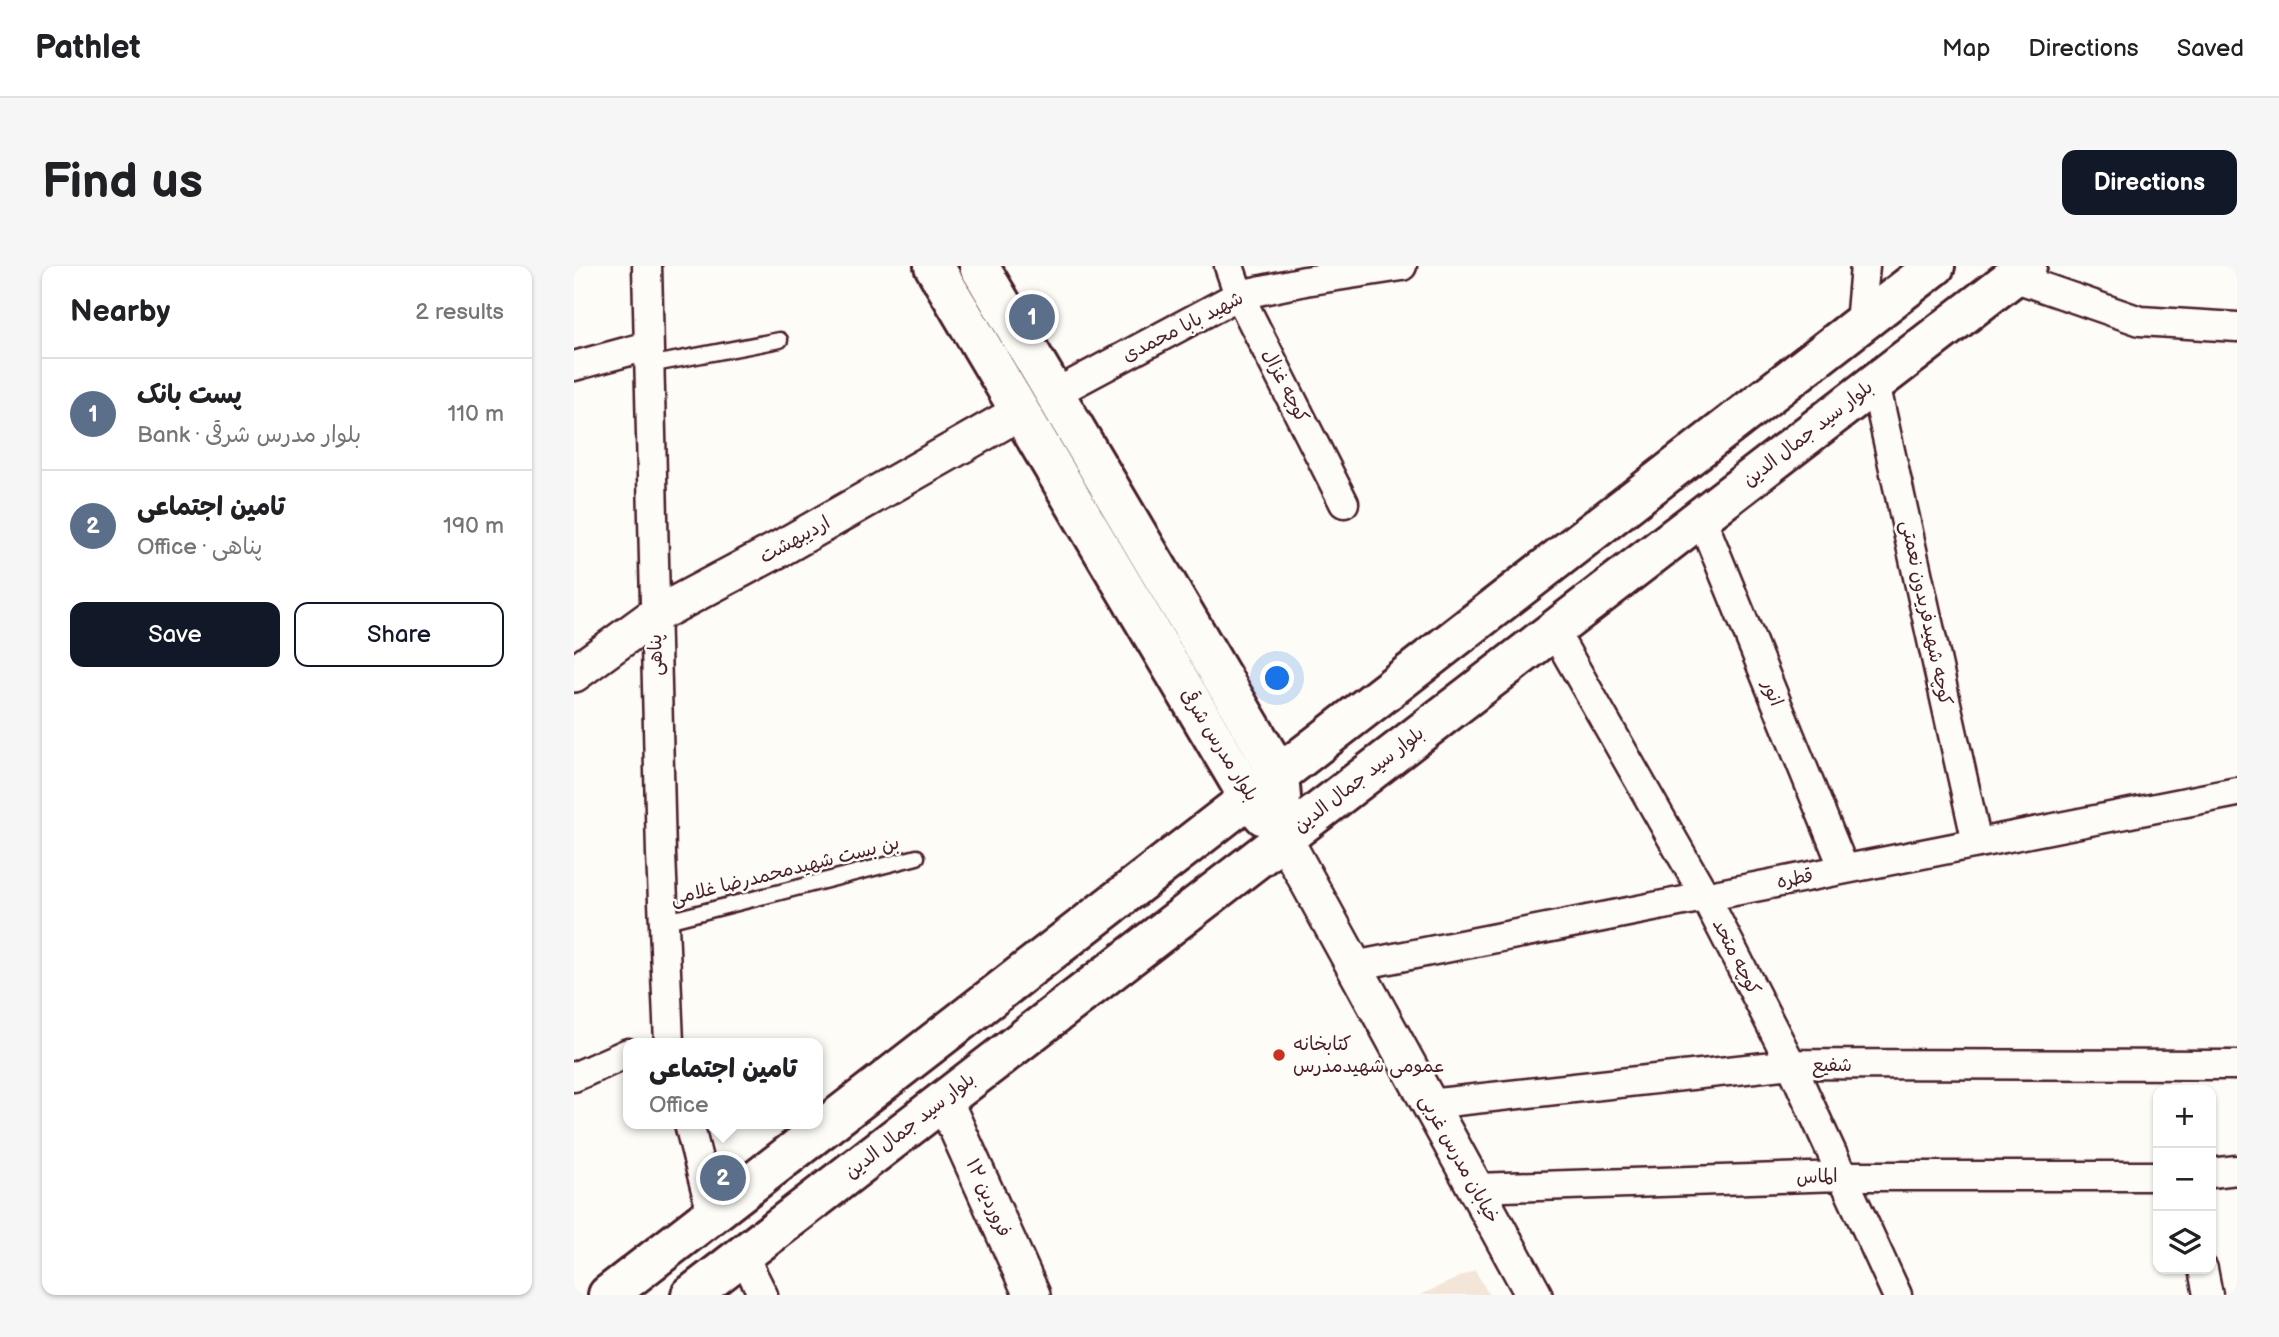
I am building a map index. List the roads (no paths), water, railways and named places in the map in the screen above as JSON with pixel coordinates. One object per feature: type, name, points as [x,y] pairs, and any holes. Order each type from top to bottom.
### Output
[{"type":"main road","name":"بلوار مدرس شرقی","points":[[934,266],[1249,798],[1284,838]]},
{"type":"main road","name":"بلوار مدرس شرقی","points":[[979,266],[1279,775],[1284,838]]},
{"type":"main road","points":[[823,1128],[1935,266]]},
{"type":"main road","name":"بلوار سید جمال الدین","points":[[691,1295],[2020,271]]},
{"type":"main road","points":[[1020,412],[1054,394]]},
{"type":"main road","points":[[608,1295],[822,1129]]},
{"type":"street","name":"پناهی","points":[[647,266],[663,922],[662,1038]]},
{"type":"street","name":"کوچه غزال","points":[[1229,266],[1239,295],[1344,503]]},
{"type":"street","name":"شهید بابا محمدی","points":[[1054,394],[1239,295],[1304,273],[1402,266]]},
{"type":"street","points":[[1860,324],[1865,266]]},
{"type":"street","points":[[2020,271],[2140,321],[2237,327]]},
{"type":"street","points":[[574,366],[649,355]]},
{"type":"street","name":"کوچه شهیدفریدون نعمتی","points":[[1875,383],[1977,843]]},
{"type":"street","name":"اردیبهشت","points":[[574,674],[655,615],[781,548],[1020,412]]},
{"type":"street","name":"انور","points":[[1701,517],[1844,869]]},
{"type":"street","name":"کوچه متحد","points":[[1553,631],[1705,897],[1791,1065],[1897,1295]]},
{"type":"street","name":"قطره","points":[[1354,966],[2237,792]]},
{"type":"street","name":"خیابان مدرس غربی","points":[[1284,838],[1534,1295]]},
{"type":"street","points":[[574,1077],[623,1055]]},
{"type":"street","name":"شفیع","points":[[1429,1104],[1791,1065],[2237,1065]]},
{"type":"street","name":"۱۲ فروردین","points":[[944,1100],[1032,1295]]},
{"type":"street","points":[[690,1129],[712,1214]]},
{"type":"street","points":[[2216,1172],[2237,1170]]},
{"type":"street","name":"الماس","points":[[1476,1188],[1842,1176],[2153,1176]]},
{"type":"street","points":[[743,1255],[763,1295]]},
{"type":"street","points":[[2204,1274],[2208,1295]]},
{"type":"lane","points":[[649,355],[780,341]]},
{"type":"lane","name":"بن بست شهیدمحمدرضا غلامی","points":[[663,922],[917,857]]},
{"type":"place","name":"پست بانک","points":[[1032,317]]},
{"type":"place","name":"کتابخانه عمومی شهیدمدرس","points":[[1279,1055]]},
{"type":"place","name":"تامین اجتماعی","points":[[723,1178]]}]
